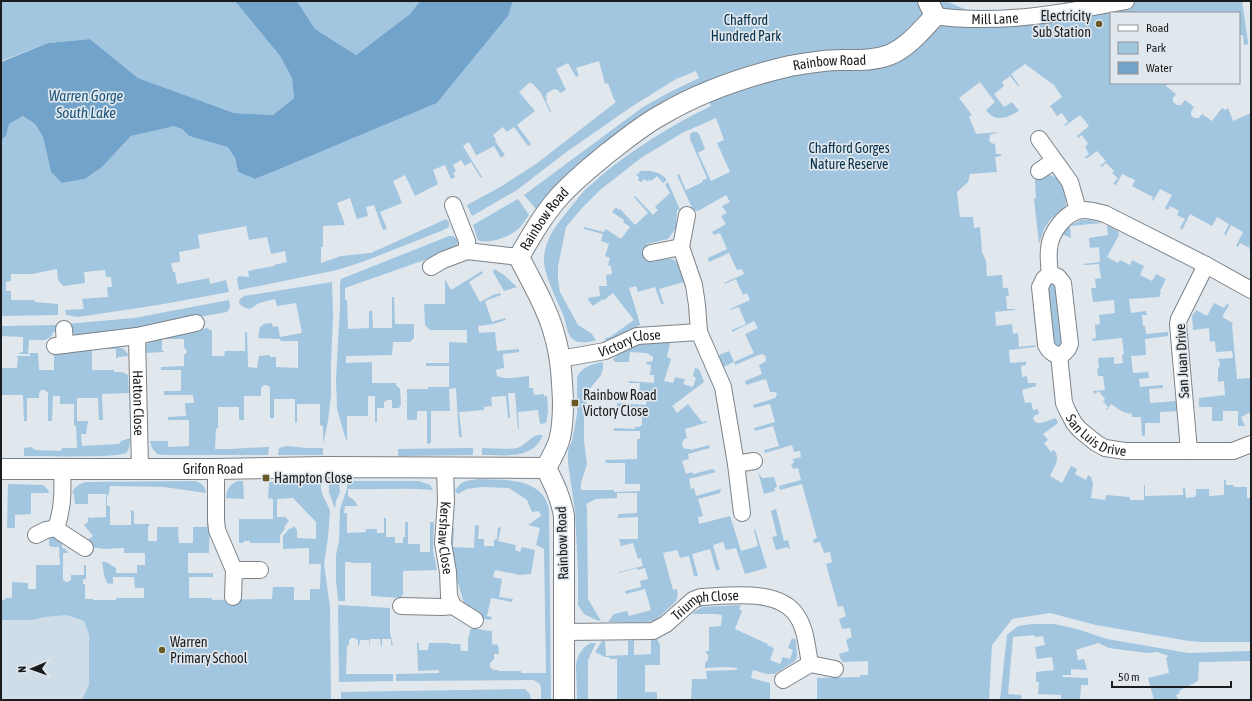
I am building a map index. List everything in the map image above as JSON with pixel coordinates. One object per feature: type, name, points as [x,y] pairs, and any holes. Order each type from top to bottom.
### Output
[{"type":"street","name":"Mill Lane","points":[[932,8],[955,19],[997,19],[1074,11],[1126,1]]},
{"type":"street","name":"Rainbow Road","points":[[564,700],[564,516],[562,503],[546,468],[559,441],[562,426],[562,378],[560,359],[555,337],[546,312],[519,257],[549,209],[559,196],[585,171],[623,141],[662,114],[696,97],[723,86],[790,66],[817,61],[860,61],[877,59],[890,55],[905,45],[932,8]]},
{"type":"street","points":[[1039,139],[1070,182],[1078,210]]},
{"type":"street","points":[[1039,170],[1054,161]]},
{"type":"street","points":[[453,205],[467,241],[467,251]]},
{"type":"street","points":[[1050,274],[1049,247],[1054,232],[1059,224],[1068,216],[1078,210],[1083,210],[1105,214],[1206,265],[1251,290]]},
{"type":"street","points":[[687,214],[681,247],[694,285],[698,305],[699,332],[723,386],[736,464],[742,513]]},
{"type":"street","points":[[651,253],[681,247]]},
{"type":"street","points":[[430,267],[443,260],[467,251],[519,257]]},
{"type":"street","name":"San Juan Drive","points":[[1188,451],[1178,324],[1179,319],[1206,265]]},
{"type":"street","points":[[1050,274],[1058,277],[1063,283],[1070,344],[1067,350],[1059,355],[1048,350],[1045,338],[1040,287],[1044,279],[1050,274]]},
{"type":"street","points":[[64,329],[60,346],[137,336],[196,323]]},
{"type":"street","name":"Victory Close","points":[[560,359],[605,350],[637,336],[699,332]]},
{"type":"street","name":"Hatton Close","points":[[137,336],[140,469]]},
{"type":"street","name":"San Luis Drive","points":[[1059,355],[1064,403],[1074,423],[1087,436],[1105,448],[1115,451],[1188,451]]},
{"type":"street","points":[[1188,451],[1233,451],[1251,444]]},
{"type":"street","points":[[736,464],[754,461]]},
{"type":"street","name":"Grifon Road","points":[[1,469],[62,470],[325,467],[546,468]]},
{"type":"street","name":"Kershaw Close","points":[[445,468],[446,502],[443,543],[448,572],[449,596],[453,606]]},
{"type":"street","points":[[216,469],[217,530],[234,570],[233,597]]},
{"type":"street","points":[[56,528],[61,514],[63,487],[62,470]]},
{"type":"street","points":[[36,535],[46,530],[56,528]]},
{"type":"street","points":[[56,528],[84,548]]},
{"type":"street","points":[[234,570],[260,570]]},
{"type":"street","name":"Triumph Close","points":[[564,632],[652,631],[666,624],[693,600],[701,596],[760,596],[781,602],[797,616],[803,629],[810,664]]},
{"type":"street","points":[[401,606],[453,606],[475,620]]},
{"type":"street","points":[[783,680],[810,664],[836,669]]},
{"type":"shaded area","name":"Warren Primary School","points":[[1,600],[321,600],[324,700],[1,700]]},
{"type":"green space","points":[[1,1],[235,1],[280,56],[292,78],[294,98],[273,115],[234,113],[138,78],[90,39],[48,43],[1,61]]},
{"type":"green space","points":[[297,1],[420,1],[410,14],[356,55],[315,29]]},
{"type":"green space","name":"Chafford Gorges Nature Reserve","points":[[513,1],[946,1],[969,11],[988,13],[1064,4],[1064,1],[1242,1],[1248,42],[1248,44],[1244,45],[1243,35],[1240,35],[1240,12],[1110,12],[1110,84],[1167,84],[1166,86],[1176,94],[1173,98],[1173,102],[1177,105],[1181,105],[1185,100],[1194,107],[1191,115],[1194,118],[1199,118],[1202,114],[1212,121],[1222,108],[1225,110],[1228,108],[1233,121],[1251,113],[1251,251],[1249,251],[1250,248],[1240,243],[1238,247],[1236,246],[1243,232],[1231,225],[1226,235],[1224,234],[1229,224],[1217,217],[1212,226],[1190,214],[1182,230],[1180,228],[1185,219],[1177,215],[1179,211],[1170,206],[1168,210],[1165,208],[1172,195],[1160,189],[1153,201],[1153,197],[1132,186],[1135,180],[1122,174],[1116,185],[1113,184],[1118,178],[1112,173],[1114,171],[1106,163],[1102,167],[1100,166],[1106,161],[1097,151],[1086,159],[1085,157],[1089,154],[1085,147],[1088,144],[1082,135],[1078,138],[1076,135],[1077,136],[1089,126],[1080,115],[1065,126],[1064,125],[1068,122],[1062,113],[1057,116],[1050,106],[1062,97],[1054,85],[1025,64],[1011,74],[1019,85],[1018,86],[1010,76],[1002,82],[1004,86],[994,94],[1004,107],[1012,102],[1019,111],[1015,114],[1001,118],[993,117],[986,110],[995,102],[980,82],[959,98],[972,115],[969,117],[976,134],[999,132],[990,135],[989,140],[991,143],[995,144],[996,154],[1001,154],[1001,156],[995,157],[997,172],[970,174],[968,182],[957,192],[960,217],[973,217],[974,228],[980,227],[982,252],[986,261],[987,276],[1002,275],[1003,288],[1008,288],[1009,296],[1006,296],[1007,309],[1015,309],[995,312],[996,326],[1012,324],[1013,334],[1018,333],[1019,347],[1036,345],[1035,347],[1009,350],[1010,363],[1026,361],[1026,365],[1021,366],[1022,377],[1027,376],[1028,383],[1036,383],[1036,386],[1022,390],[1025,403],[1031,402],[1033,410],[1038,409],[1039,414],[1035,415],[1033,418],[1035,422],[1042,423],[1056,418],[1058,423],[1043,434],[1048,440],[1044,443],[1051,452],[1054,450],[1057,457],[1050,476],[1062,483],[1071,466],[1077,469],[1075,474],[1086,480],[1088,475],[1091,477],[1093,484],[1091,498],[1105,500],[1106,495],[1130,497],[1130,500],[1144,500],[1144,485],[1145,496],[1183,495],[1183,488],[1185,488],[1186,498],[1195,497],[1196,489],[1209,489],[1209,496],[1224,495],[1224,480],[1226,480],[1226,485],[1233,485],[1234,487],[1247,487],[1247,498],[1251,498],[1251,642],[1189,641],[1096,625],[1050,613],[1012,619],[992,645],[989,700],[817,700],[817,678],[860,677],[860,675],[868,675],[868,661],[843,662],[840,658],[839,654],[849,651],[846,640],[852,637],[850,628],[842,629],[839,619],[846,616],[843,606],[838,607],[826,564],[832,562],[830,552],[824,553],[820,542],[814,543],[813,540],[817,538],[802,484],[780,490],[779,486],[801,480],[798,468],[793,469],[791,464],[794,463],[793,459],[801,457],[800,451],[794,452],[792,445],[765,453],[764,450],[779,446],[773,426],[755,431],[754,428],[775,422],[770,404],[754,408],[753,405],[775,398],[777,395],[776,392],[770,392],[766,379],[746,385],[745,381],[762,374],[759,365],[765,362],[765,355],[761,354],[735,365],[734,362],[754,353],[745,334],[758,328],[754,321],[732,332],[732,330],[746,324],[739,307],[730,309],[750,300],[747,293],[743,295],[736,279],[725,284],[724,283],[744,274],[742,269],[737,270],[729,253],[709,262],[708,258],[727,249],[720,233],[714,235],[712,232],[726,224],[721,216],[727,213],[722,206],[730,202],[726,195],[698,211],[693,210],[677,175],[679,174],[686,190],[703,182],[702,181],[707,178],[690,139],[690,134],[693,132],[697,132],[699,134],[705,149],[698,153],[711,181],[730,172],[717,143],[724,140],[716,118],[682,133],[641,158],[600,190],[566,227],[558,266],[560,292],[578,325],[591,333],[596,340],[577,342],[571,338],[545,270],[544,257],[549,238],[559,222],[578,198],[603,174],[641,146],[682,121],[711,106],[702,85],[568,174],[549,193],[536,209],[524,195],[643,107],[699,78],[696,71],[676,79],[631,107],[565,153],[517,190],[472,216],[467,205],[502,186],[536,164],[616,102],[608,83],[605,84],[599,61],[576,68],[579,76],[576,77],[568,63],[556,69],[566,90],[560,93],[558,90],[554,89],[547,93],[546,101],[551,111],[550,112],[541,93],[530,82],[519,92],[535,111],[517,125],[531,144],[528,146],[514,127],[507,132],[503,127],[493,135],[496,140],[495,141],[505,155],[501,158],[494,146],[475,156],[476,155],[469,142],[463,146],[482,177],[481,178],[471,162],[465,166],[461,160],[453,165],[456,171],[453,173],[455,177],[451,179],[445,165],[433,170],[438,184],[415,196],[405,175],[393,181],[402,203],[380,212],[387,229],[383,230],[374,205],[366,207],[368,216],[357,219],[350,198],[337,203],[345,225],[323,226],[321,263],[341,256],[371,253],[446,219],[449,222],[449,227],[441,231],[365,261],[337,270],[239,290],[237,279],[239,276],[249,277],[248,271],[287,262],[285,251],[271,254],[267,237],[249,240],[246,226],[198,235],[200,248],[179,252],[180,262],[171,263],[173,272],[175,272],[177,284],[209,278],[210,284],[226,280],[229,292],[158,305],[78,317],[66,315],[65,310],[84,309],[82,299],[108,297],[107,287],[112,287],[111,277],[106,277],[105,270],[84,272],[85,283],[63,286],[58,280],[57,269],[32,274],[11,274],[11,281],[6,282],[6,291],[11,291],[11,300],[34,300],[35,302],[58,304],[58,315],[1,316],[1,140],[6,136],[9,124],[23,116],[35,124],[43,137],[51,172],[62,183],[85,179],[102,167],[131,136],[174,125],[182,129],[189,136],[228,146],[235,158],[238,172],[255,179],[437,103],[508,16]]},
{"type":"green space","points":[[641,171],[656,172],[665,177],[667,180],[663,183],[657,176],[651,181],[644,179],[641,182],[638,180],[639,177],[636,175]]},
{"type":"green space","points":[[1048,175],[1057,178],[1063,187],[1066,197],[1066,206],[1050,220],[1044,229],[1039,244],[1034,199],[1036,198],[1035,179],[1043,178]]},
{"type":"green space","points":[[668,182],[680,210],[677,210],[676,228],[668,239],[647,244],[652,262],[667,259],[675,260],[684,282],[659,289],[664,304],[661,304],[655,287],[638,292],[636,286],[629,288],[640,325],[606,341],[605,338],[610,337],[634,320],[613,293],[593,306],[588,300],[588,298],[600,296],[599,286],[607,286],[606,275],[612,274],[611,266],[608,265],[610,258],[605,256],[609,244],[601,241],[603,234],[584,229],[584,227],[604,232],[606,229],[621,239],[630,227],[623,222],[624,220],[612,212],[616,207],[619,210],[620,209],[635,225],[648,213],[634,197],[635,196],[653,215],[658,210],[655,207],[670,193],[665,185]]},
{"type":"green space","points":[[518,199],[529,215],[522,225],[513,233],[498,240],[487,242],[478,240],[473,225]]},
{"type":"green space","points":[[1081,220],[1090,220],[1102,223],[1070,226]]},
{"type":"green space","points":[[1107,225],[1118,231],[1119,235],[1107,257],[1118,263],[1120,260],[1130,265],[1132,260],[1144,266],[1140,275],[1152,281],[1156,274],[1166,279],[1160,291],[1159,297],[1129,299],[1131,313],[1146,311],[1147,315],[1142,315],[1143,326],[1145,326],[1146,334],[1168,332],[1168,336],[1145,339],[1146,355],[1131,356],[1133,373],[1148,371],[1149,378],[1139,379],[1140,387],[1163,385],[1163,388],[1149,389],[1150,403],[1176,401],[1177,411],[1160,412],[1160,423],[1145,423],[1145,436],[1142,436],[1141,417],[1132,417],[1132,414],[1123,412],[1111,404],[1107,410],[1106,409],[1108,407],[1103,401],[1105,399],[1099,391],[1095,394],[1093,391],[1105,390],[1103,376],[1098,376],[1098,358],[1114,357],[1114,364],[1123,363],[1122,355],[1124,354],[1122,338],[1093,341],[1092,339],[1096,338],[1095,325],[1100,324],[1099,315],[1115,313],[1114,300],[1093,302],[1091,288],[1096,288],[1095,279],[1101,278],[1099,264],[1083,264],[1100,262],[1099,247],[1090,248],[1089,238],[1108,235]]},
{"type":"green space","points":[[1070,226],[1071,238],[1062,234]]},
{"type":"green space","points":[[449,236],[455,237],[458,242],[453,250],[345,288],[348,329],[369,328],[369,311],[372,311],[373,328],[392,328],[392,297],[394,297],[395,324],[414,324],[414,338],[410,342],[393,342],[392,355],[346,356],[346,363],[372,362],[372,383],[396,383],[400,389],[401,404],[399,408],[392,408],[392,400],[387,400],[384,402],[384,408],[377,408],[377,422],[375,422],[375,396],[368,396],[368,416],[347,416],[346,440],[337,409],[336,378],[341,279]]},
{"type":"green space","points":[[494,269],[504,275],[517,287],[504,291],[493,272]]},
{"type":"green space","points":[[482,271],[483,273],[469,282],[480,302],[500,293],[501,295],[485,301],[492,322],[505,318],[506,320],[478,326],[479,333],[495,332],[497,351],[519,349],[519,352],[503,354],[504,368],[496,370],[497,376],[508,378],[529,376],[529,388],[533,388],[534,395],[544,394],[544,396],[547,396],[548,411],[546,423],[540,424],[538,410],[518,412],[518,429],[515,393],[508,393],[510,418],[508,418],[506,396],[491,397],[492,406],[484,407],[484,410],[459,412],[462,437],[459,437],[456,388],[449,389],[450,411],[431,411],[431,443],[427,444],[427,411],[417,411],[417,420],[407,420],[407,389],[449,387],[449,366],[426,366],[426,363],[449,363],[449,342],[467,343],[467,330],[430,330],[425,325],[424,304],[445,304],[445,279],[451,290]]},
{"type":"green space","points":[[1056,281],[1064,347],[1052,347],[1047,282]]},
{"type":"green space","points":[[332,282],[333,316],[331,395],[328,421],[323,444],[323,426],[320,425],[320,404],[297,404],[297,422],[295,423],[295,399],[274,399],[274,418],[270,418],[270,388],[269,386],[264,385],[261,388],[261,396],[244,396],[244,420],[239,420],[239,407],[218,407],[218,428],[216,429],[215,449],[269,447],[268,455],[157,454],[152,448],[150,441],[168,441],[168,447],[189,446],[189,420],[168,420],[168,417],[186,416],[185,403],[194,403],[193,395],[164,395],[164,391],[181,391],[181,370],[161,370],[161,367],[184,366],[184,355],[187,352],[184,347],[184,339],[162,339],[162,351],[164,352],[144,353],[146,345],[150,341],[207,328],[212,331],[212,356],[224,356],[225,351],[245,351],[245,332],[247,332],[248,367],[257,368],[259,356],[270,355],[270,357],[276,357],[276,367],[298,368],[298,341],[281,341],[280,339],[258,338],[260,327],[264,324],[272,323],[273,327],[278,326],[280,337],[302,333],[296,303],[277,306],[275,299],[259,303],[250,309],[241,305],[239,302],[240,299],[244,296]]},
{"type":"green space","points":[[229,300],[230,307],[227,312],[69,339],[67,324],[134,318]]},
{"type":"green space","points":[[1214,303],[1224,308],[1227,304],[1229,305],[1222,317],[1233,323],[1237,379],[1251,378],[1251,412],[1241,417],[1245,426],[1238,426],[1238,411],[1223,411],[1223,421],[1212,421],[1212,407],[1199,407],[1199,398],[1225,395],[1224,381],[1218,382],[1218,369],[1220,362],[1217,359],[1233,358],[1232,351],[1216,352],[1215,341],[1210,342],[1209,328],[1193,330],[1192,316],[1196,310],[1207,316]]},
{"type":"green space","points":[[58,325],[58,332],[53,332],[52,336],[45,340],[29,340],[28,354],[19,354],[23,352],[23,337],[1,336],[1,326]]},
{"type":"green space","points":[[655,343],[670,343],[667,357],[671,359],[664,381],[673,383],[675,377],[685,379],[683,384],[693,387],[696,378],[693,376],[695,368],[699,369],[704,382],[672,406],[677,413],[688,404],[702,422],[708,422],[685,429],[687,438],[684,439],[682,443],[683,448],[691,450],[709,445],[710,448],[688,454],[689,459],[682,461],[686,474],[692,472],[693,474],[713,469],[716,472],[689,479],[691,489],[694,488],[696,496],[721,489],[720,493],[698,499],[703,516],[698,517],[699,524],[730,516],[741,551],[758,546],[755,529],[767,568],[745,574],[736,548],[726,550],[723,542],[713,545],[720,570],[716,570],[710,549],[692,554],[698,576],[694,576],[689,556],[680,558],[677,550],[663,553],[673,590],[677,589],[678,592],[674,603],[659,617],[652,621],[637,623],[608,622],[614,614],[627,611],[629,616],[651,610],[645,589],[626,594],[625,591],[641,587],[640,581],[648,579],[645,568],[637,570],[637,568],[619,573],[643,566],[641,558],[638,559],[633,543],[621,546],[619,539],[638,539],[638,517],[617,518],[619,514],[637,513],[637,493],[617,493],[617,498],[596,499],[586,504],[588,599],[601,621],[596,620],[584,614],[578,605],[575,511],[568,463],[568,450],[572,441],[577,414],[577,377],[588,366],[603,362],[601,375],[588,391],[584,419],[584,441],[587,464],[581,483],[581,490],[614,490],[614,492],[640,491],[640,484],[625,484],[625,463],[606,463],[605,460],[637,459],[637,439],[640,439],[640,431],[614,431],[614,428],[635,429],[635,427],[642,425],[642,417],[635,415],[636,409],[617,407],[617,403],[646,405],[647,392],[639,392],[640,383],[629,383],[629,381],[654,383],[654,375],[650,375],[651,365],[646,364],[646,362],[651,362],[653,360],[653,357],[647,353],[630,352],[629,362],[615,362],[613,359],[635,346]]},
{"type":"green space","points":[[113,345],[124,349],[129,356],[116,358],[116,349],[92,349],[92,370],[114,370],[114,372],[122,372],[128,375],[129,393],[102,394],[103,420],[99,420],[98,398],[77,398],[77,421],[88,421],[86,434],[81,434],[82,446],[118,444],[121,441],[130,438],[130,446],[126,453],[109,456],[24,456],[24,448],[32,447],[35,450],[61,451],[62,448],[77,448],[76,426],[74,425],[74,404],[60,404],[60,396],[53,396],[52,421],[48,421],[48,393],[45,390],[41,390],[39,398],[27,398],[27,421],[24,421],[23,395],[1,395],[1,368],[17,368],[18,357],[16,356],[30,356],[30,353],[38,353],[39,370],[54,370],[54,354]]},
{"type":"green space","points":[[729,351],[734,362],[721,368],[717,359],[720,358],[719,355]]},
{"type":"green space","points":[[538,435],[543,435],[532,449],[525,452],[508,455],[482,455],[482,448],[514,449]]},
{"type":"green space","points":[[287,446],[323,448],[323,455],[278,455],[279,448]]},
{"type":"green space","points":[[473,448],[473,455],[398,456],[398,449]]},
{"type":"green space","points":[[758,472],[762,478],[774,477],[777,487],[774,488],[775,491],[764,494]]},
{"type":"green space","points":[[479,479],[510,480],[521,482],[539,491],[545,499],[549,509],[551,700],[541,700],[541,687],[539,683],[533,680],[396,681],[396,674],[439,673],[439,670],[418,671],[417,643],[419,643],[419,650],[428,650],[429,643],[450,643],[460,644],[461,651],[468,651],[468,637],[470,630],[474,627],[492,631],[492,644],[498,645],[499,654],[494,654],[494,659],[490,663],[490,667],[493,670],[521,671],[521,673],[546,673],[544,549],[536,545],[540,528],[528,525],[541,516],[539,511],[532,512],[527,500],[509,488],[481,487],[467,489],[458,494],[455,491],[465,482]]},
{"type":"green space","name":"Warren Primary School","points":[[195,481],[203,485],[206,493],[164,487],[110,486],[109,494],[107,495],[107,506],[110,506],[110,525],[131,525],[131,510],[134,511],[134,524],[150,524],[148,527],[148,541],[157,541],[157,527],[179,527],[179,543],[193,543],[193,527],[207,527],[207,518],[210,518],[209,553],[188,553],[188,573],[213,573],[213,577],[189,577],[189,598],[212,598],[212,600],[272,599],[273,587],[294,587],[294,600],[310,600],[310,589],[320,589],[321,564],[309,564],[309,548],[283,549],[283,536],[290,528],[291,529],[294,526],[297,530],[297,538],[316,539],[316,522],[293,498],[277,499],[277,517],[285,517],[289,521],[280,535],[280,543],[250,543],[250,541],[244,541],[243,543],[239,543],[239,519],[273,519],[273,499],[268,498],[269,482],[321,481],[323,496],[330,510],[324,564],[330,607],[331,700],[82,700],[89,685],[89,635],[84,621],[67,615],[44,617],[32,620],[1,620],[1,600],[5,600],[5,598],[12,598],[12,582],[28,583],[28,589],[36,589],[36,565],[60,565],[59,547],[49,546],[49,539],[51,536],[62,538],[62,547],[64,549],[65,548],[68,553],[63,553],[63,580],[68,582],[71,580],[71,575],[84,575],[84,565],[86,565],[86,579],[83,579],[83,584],[85,584],[85,599],[116,600],[116,598],[144,598],[144,588],[135,588],[134,577],[113,577],[113,584],[107,583],[102,562],[106,562],[116,568],[116,573],[137,573],[137,565],[145,565],[145,553],[124,553],[124,548],[104,549],[91,547],[86,541],[93,536],[84,525],[88,522],[88,516],[89,518],[106,517],[106,494],[88,494],[88,504],[75,504],[74,494],[72,492],[75,488],[86,482]]},
{"type":"green space","points":[[238,481],[243,481],[244,499],[226,498],[229,488]]},
{"type":"green space","points":[[339,481],[340,492],[336,501],[335,509],[329,492],[329,482]]},
{"type":"green space","points":[[347,481],[419,481],[430,485],[433,490],[348,489],[348,496],[354,500],[358,506],[345,506],[344,513],[347,513],[347,533],[366,532],[366,529],[377,529],[377,533],[384,533],[384,518],[386,518],[386,537],[395,537],[395,543],[403,543],[403,537],[405,537],[405,522],[408,522],[408,544],[420,544],[420,552],[430,552],[430,522],[434,522],[433,551],[437,570],[403,571],[403,594],[400,598],[371,596],[371,563],[345,562],[345,601],[338,601],[336,555],[339,541],[340,509],[347,489]]},
{"type":"green space","points":[[8,484],[43,485],[49,491],[48,493],[31,493],[31,514],[15,515],[15,528],[7,528]]},
{"type":"green space","points":[[776,509],[784,541],[788,540],[790,549],[787,547],[776,550],[772,537],[777,536],[771,511]]},
{"type":"green space","points":[[475,525],[479,526],[478,539],[484,539],[484,546],[494,546],[494,540],[497,539],[498,527],[501,528],[498,541],[516,545],[515,550],[520,552],[522,547],[535,550],[531,574],[520,575],[495,570],[493,577],[502,579],[499,597],[513,599],[512,602],[491,598],[487,616],[492,617],[491,620],[484,619],[465,607],[456,580],[450,541],[451,528],[454,528],[453,547],[474,548]]},
{"type":"green space","points":[[338,605],[390,608],[390,633],[393,645],[391,645],[391,639],[382,639],[381,646],[380,639],[370,639],[370,646],[369,640],[360,640],[358,646],[358,640],[351,638],[349,645],[347,646],[346,674],[393,674],[393,681],[339,682]]},
{"type":"green space","points":[[741,605],[739,609],[742,611],[735,629],[774,648],[770,660],[780,664],[783,657],[790,659],[793,650],[788,648],[792,638],[796,640],[797,656],[795,661],[775,674],[767,674],[753,670],[751,678],[770,683],[770,700],[691,700],[692,679],[707,679],[706,671],[736,670],[738,668],[705,668],[708,655],[705,651],[709,651],[709,627],[721,626],[722,615],[693,614],[694,612],[702,607]]},
{"type":"green space","points":[[1032,624],[1054,624],[1077,629],[1107,639],[1188,653],[1251,651],[1251,661],[1199,662],[1198,681],[1179,691],[1180,693],[1176,695],[1178,700],[1154,700],[1148,678],[1169,673],[1166,658],[1169,656],[1157,652],[1147,653],[1109,648],[1098,643],[1076,650],[1078,660],[1084,659],[1087,670],[1071,669],[1071,675],[1062,675],[1063,677],[1088,678],[1088,685],[1081,685],[1080,700],[1061,700],[1061,695],[1038,694],[1039,682],[1036,682],[1036,672],[1054,670],[1052,657],[1037,659],[1035,647],[1045,645],[1043,636],[1035,637],[1034,635],[1013,637],[1008,694],[1021,695],[1022,700],[1000,700],[1007,635],[1018,626]]},
{"type":"green space","points":[[657,639],[660,645],[660,665],[645,665],[645,692],[657,692],[657,700],[617,700],[617,659],[610,659],[609,657],[605,657],[595,652],[602,641],[605,641],[606,656],[628,655],[628,641],[634,640],[634,655],[651,654],[651,640]]},
{"type":"green space","points":[[591,643],[596,643],[588,660],[588,700],[577,700],[576,664],[581,652]]},
{"type":"green space","points":[[525,689],[530,694],[531,700],[341,700],[341,692]]},
{"type":"water","name":"Warren Gorge South Lake","points":[[235,1],[297,1],[315,29],[356,55],[410,14],[420,1],[513,1],[508,16],[437,103],[255,179],[238,172],[235,158],[228,147],[189,136],[182,129],[174,126],[131,136],[102,167],[85,179],[62,183],[51,172],[43,137],[35,124],[23,116],[9,124],[6,136],[1,140],[1,62],[48,43],[90,39],[138,78],[234,113],[273,115],[294,98],[292,78],[280,56]]},
{"type":"place","name":"Electricity Sub Station","points":[[1099,24]]},
{"type":"place","name":"Rainbow Road Victory Close","points":[[575,403]]},
{"type":"place","name":"Hampton Close","points":[[266,478]]},
{"type":"place","name":"Warren Primary School","points":[[162,650]]},
{"type":"park label","name":"Chafford Hundred Park","points":[[746,28]]}]
